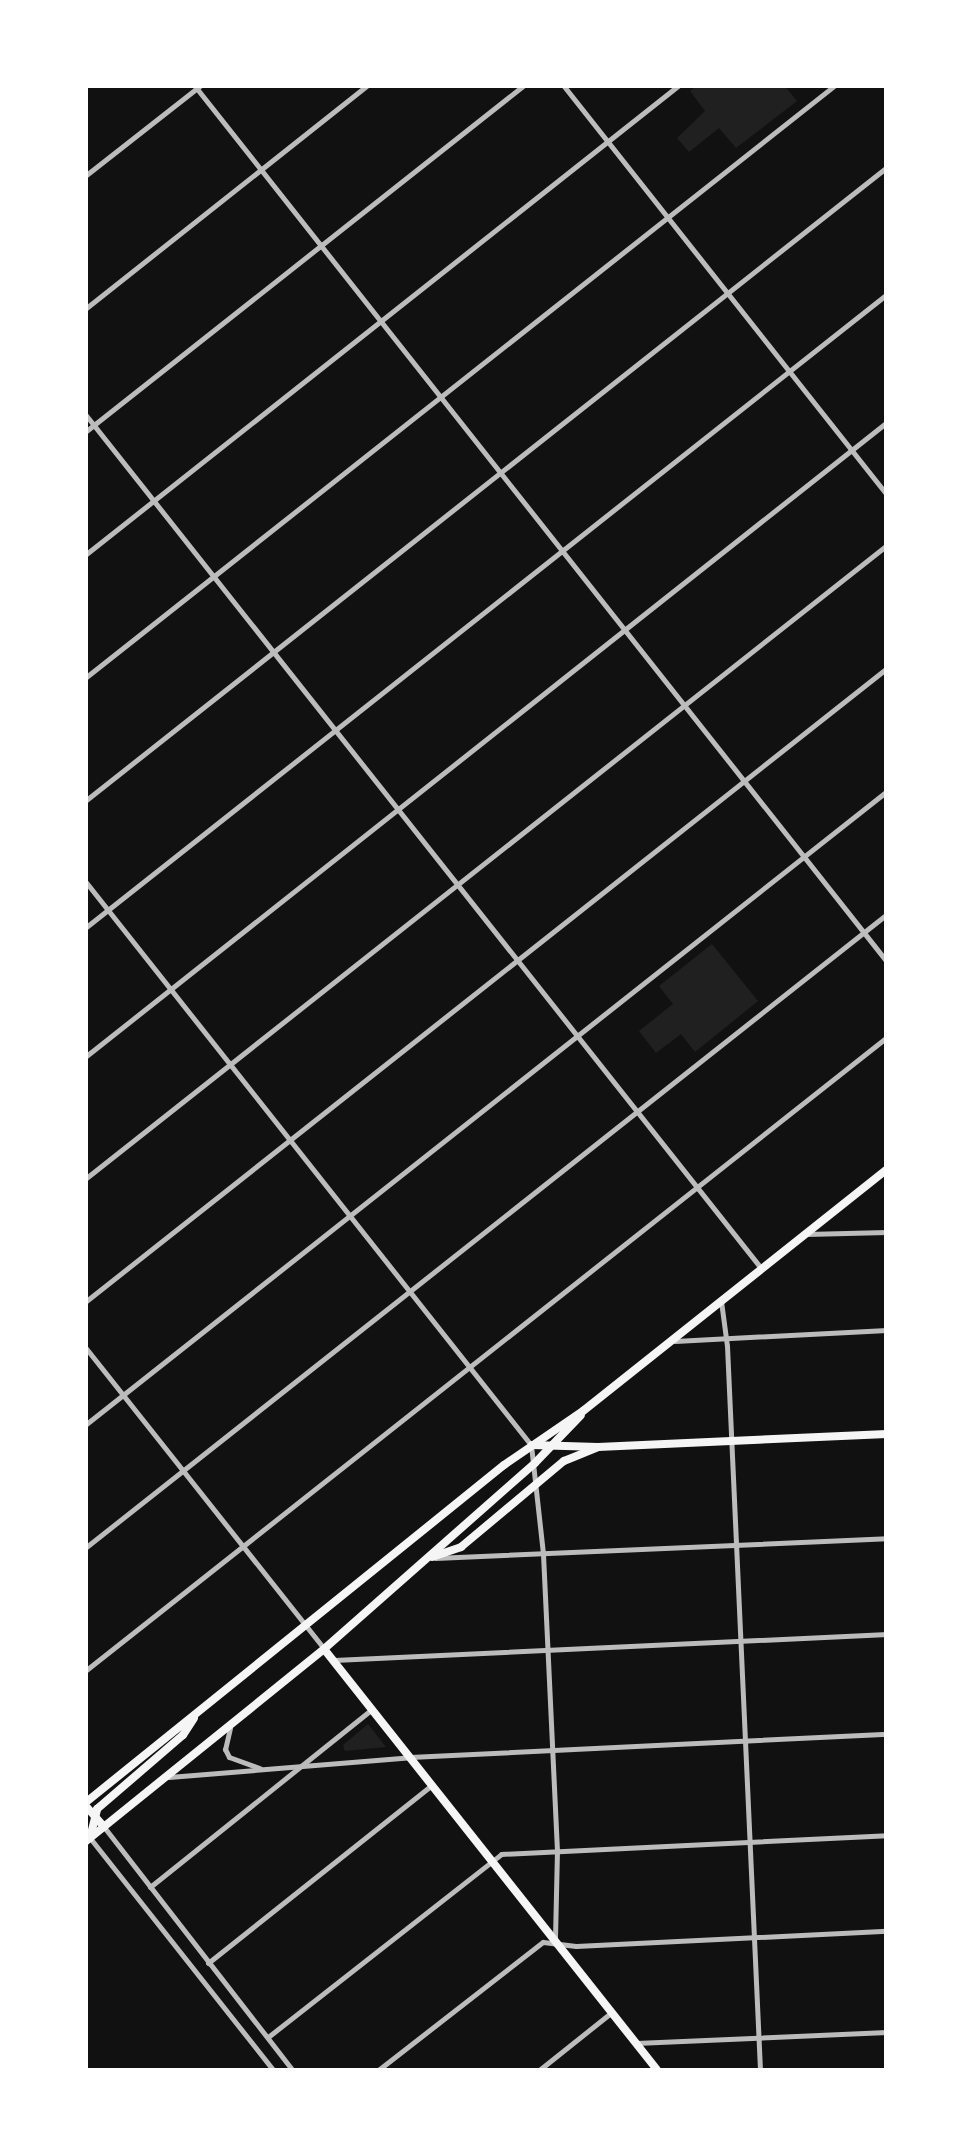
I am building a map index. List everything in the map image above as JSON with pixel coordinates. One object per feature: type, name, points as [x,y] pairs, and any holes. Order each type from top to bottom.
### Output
[{"type":"main road","points":[[104,1827],[85,1804],[532,1444],[583,1411],[887,1169]]},
{"type":"main road","points":[[87,1837],[324,1649],[555,1445],[583,1411]]},
{"type":"main road","points":[[532,1444],[598,1447],[887,1434]]},
{"type":"main road","points":[[428,1558],[461,1547],[564,1462],[598,1447]]},
{"type":"main road","points":[[324,1649],[658,2071]]},
{"type":"main road","points":[[87,1837],[94,1815],[183,1735],[199,1710]]},
{"type":"street","points":[[85,309],[368,85]]},
{"type":"street","points":[[85,432],[524,85]]},
{"type":"street","points":[[563,85],[887,495]]},
{"type":"street","points":[[85,555],[679,85]]},
{"type":"street","points":[[85,678],[835,85]]},
{"type":"street","points":[[85,176],[197,86],[887,962]]},
{"type":"street","points":[[85,801],[887,167]]},
{"type":"street","points":[[85,928],[887,294]]},
{"type":"street","points":[[85,414],[762,1268]]},
{"type":"street","points":[[85,1056],[887,422]]},
{"type":"street","points":[[85,1180],[887,545]]},
{"type":"street","points":[[85,1302],[887,668]]},
{"type":"street","points":[[85,1425],[887,791]]},
{"type":"street","points":[[85,881],[532,1444],[543,1554],[556,1850],[555,1940]]},
{"type":"street","points":[[85,1548],[887,914]]},
{"type":"street","points":[[85,1672],[887,1037]]},
{"type":"street","points":[[803,1234],[887,1232]]},
{"type":"street","points":[[720,1301],[726,1338],[760,2071]]},
{"type":"street","points":[[670,1341],[887,1330]]},
{"type":"street","points":[[85,1347],[324,1649]]},
{"type":"street","points":[[428,1558],[887,1538]]},
{"type":"street","points":[[334,1660],[887,1634]]},
{"type":"street","points":[[150,1887],[372,1709]]},
{"type":"street","points":[[236,1720],[226,1734],[225,1749],[239,1762],[263,1768]]},
{"type":"street","points":[[166,1778],[410,1757],[887,1734]]},
{"type":"street","points":[[208,1963],[432,1785]]},
{"type":"street","points":[[104,1827],[294,2071]]},
{"type":"street","points":[[268,2037],[501,1854],[887,1835]]},
{"type":"street","points":[[87,1837],[274,2071]]},
{"type":"street","points":[[377,2071],[543,1942],[555,1940],[576,1946],[887,1931]]},
{"type":"street","points":[[538,2071],[612,2012]]},
{"type":"street","points":[[636,2044],[887,2032]]},
{"type":"shaded area","points":[[698,85],[784,85],[797,101],[736,148],[719,128],[689,152],[677,138],[705,111],[690,91]]},
{"type":"shaded area","points":[[712,944],[758,1001],[695,1052],[681,1034],[656,1053],[639,1031],[673,1004],[659,986]]},
{"type":"shaded area","points":[[368,1724],[386,1747],[345,1751],[343,1745]]}]
